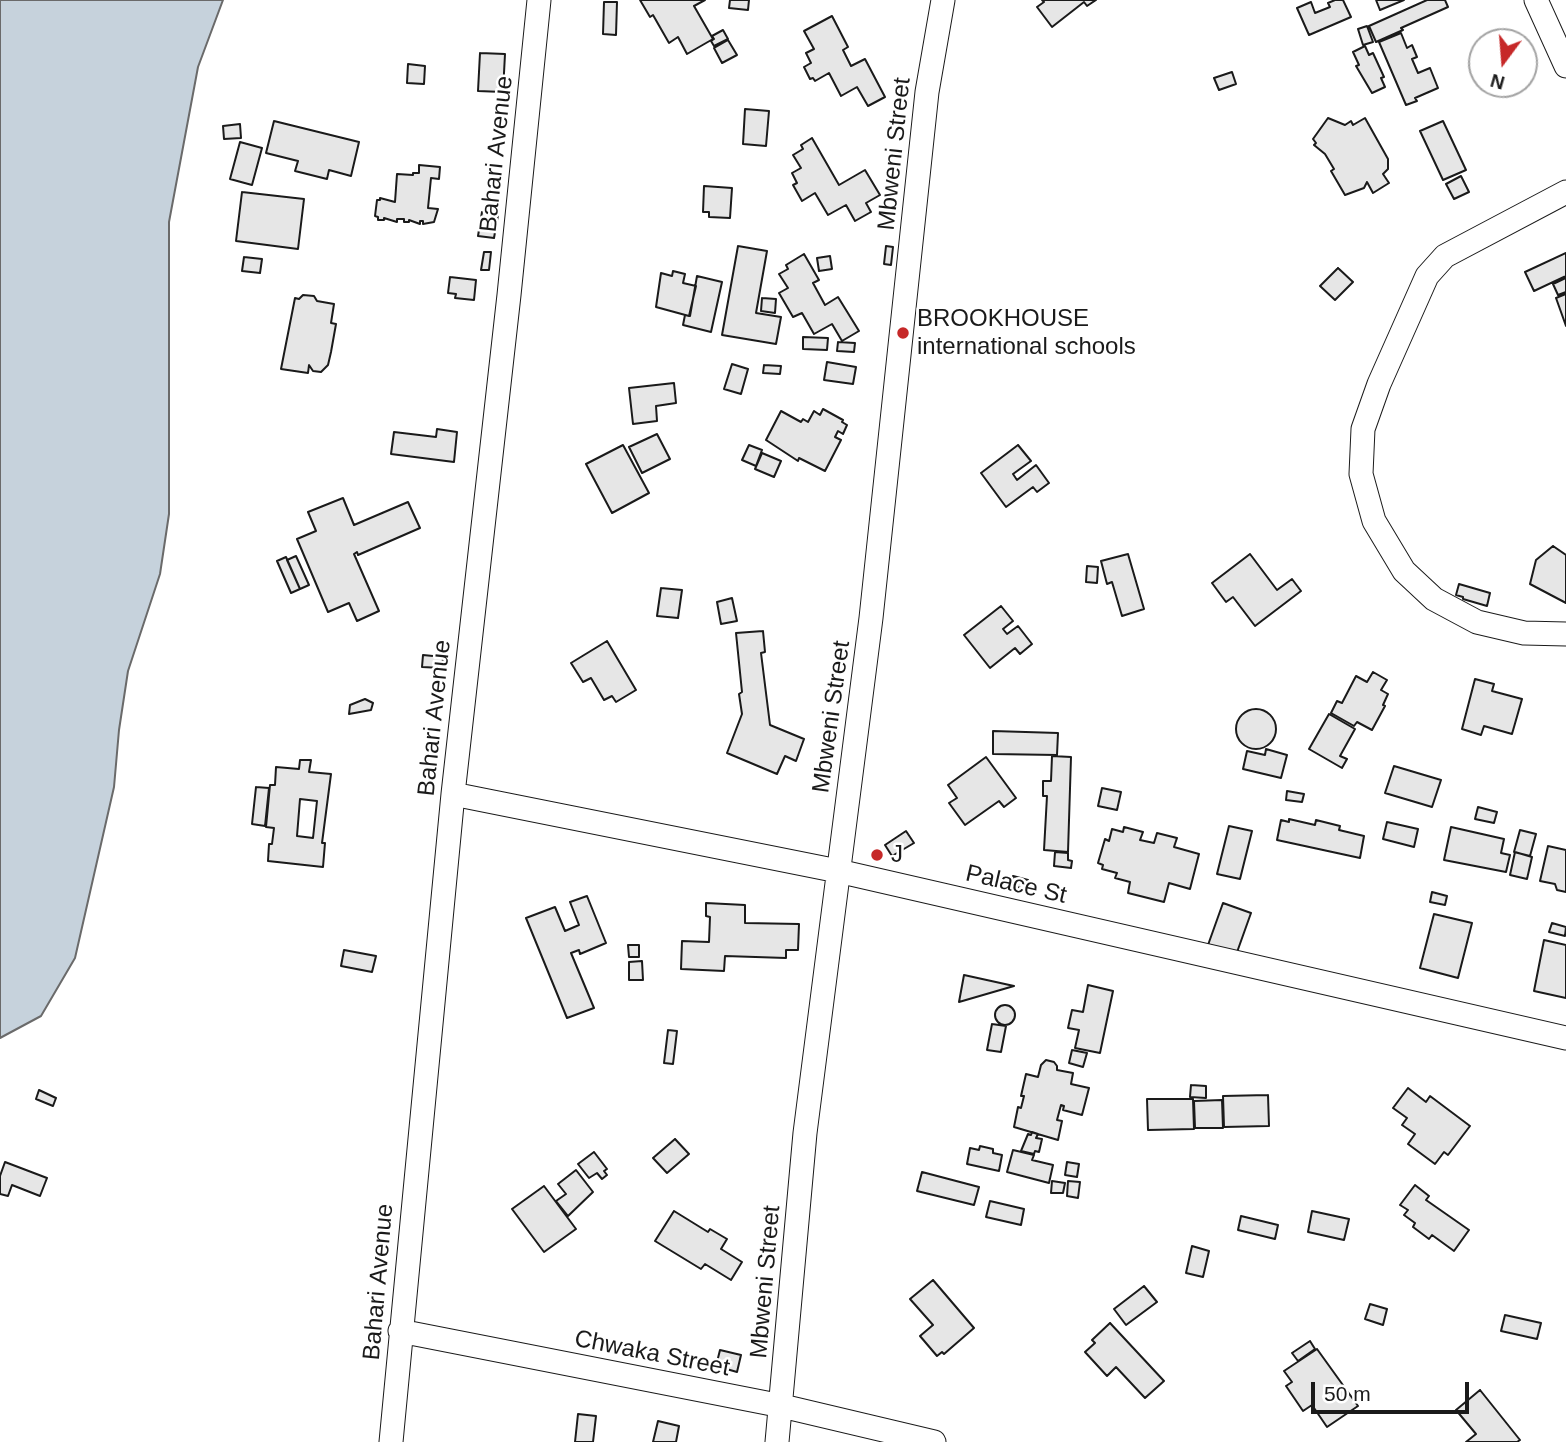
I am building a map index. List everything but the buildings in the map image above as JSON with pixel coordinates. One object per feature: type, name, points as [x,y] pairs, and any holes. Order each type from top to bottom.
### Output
[{"type":"street","name":"Bahari Avenue","points":[[391,1442],[453,794],[539,0]]},
{"type":"street","name":"Mbweni Street","points":[[777,1442],[805,1133],[872,618],[927,92],[943,0]]},
{"type":"street","points":[[1536,0],[1566,66]]},
{"type":"street","points":[[1566,192],[1445,256],[1427,276],[1379,384],[1363,429],[1362,474],[1374,521],[1404,572],[1434,599],[1477,622],[1524,633],[1566,634]]},
{"type":"street","name":"Palace St","points":[[453,794],[838,871],[1566,1038]]},
{"type":"street","name":"Chwaka Street","points":[[400,1331],[782,1406],[934,1442]]},
{"type":"shaded area","points":[[0,0],[223,0],[198,67],[169,222],[169,514],[160,574],[128,671],[114,787],[75,958],[41,1016],[0,1038]]},
{"type":"place","name":"BROOKHOUSE international schools","points":[[903,333]]},
{"type":"place","name":"J","points":[[877,855]]}]
